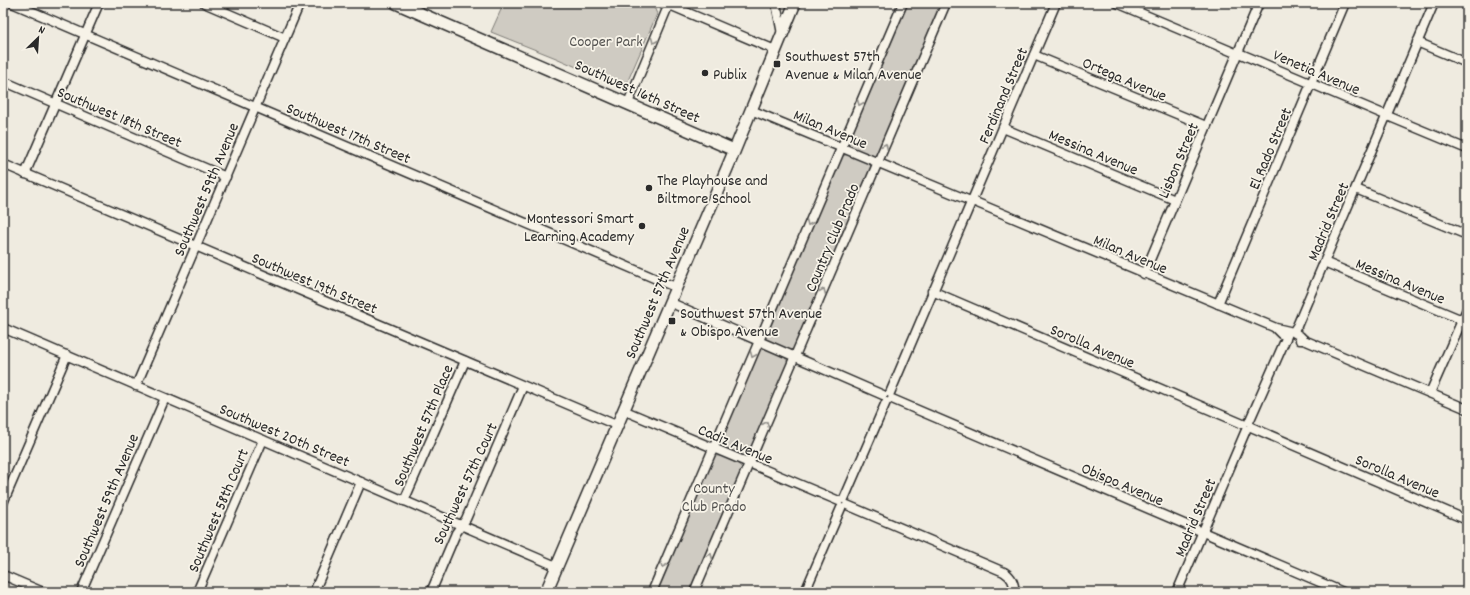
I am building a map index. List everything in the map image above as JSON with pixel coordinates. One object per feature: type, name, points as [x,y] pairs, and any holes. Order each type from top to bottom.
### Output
[{"type":"main road","name":"Southwest 16th Street","points":[[396,3],[734,150]]},
{"type":"main road","name":"Southwest 57th Avenue","points":[[546,592],[795,3]]},
{"type":"street","name":"Southwest 17th Street","points":[[12,3],[675,287]]},
{"type":"street","points":[[25,174],[99,3]]},
{"type":"street","points":[[204,3],[285,38]]},
{"type":"street","name":"Southwest 59th Avenue","points":[[136,386],[300,3]]},
{"type":"street","points":[[776,3],[782,34]]},
{"type":"street","name":"Country Club Prado","points":[[652,592],[903,3]]},
{"type":"street","name":"Country Club Prado","points":[[694,592],[946,3]]},
{"type":"street","name":"Ferdinand Street","points":[[805,592],[1056,3]]},
{"type":"street","name":"Venetia Avenue","points":[[1117,3],[1467,149]]},
{"type":"street","name":"Lisbon Street","points":[[1144,274],[1259,3]]},
{"type":"street","name":"El Rado Street","points":[[1218,304],[1345,3]]},
{"type":"street","name":"Madrid Street","points":[[1177,592],[1247,426],[1290,334],[1297,326],[1434,3]]},
{"type":"street","points":[[628,103],[667,4],[775,50]]},
{"type":"street","points":[[1417,42],[1467,63]]},
{"type":"street","name":"Ortega Avenue","points":[[1034,55],[1206,126]]},
{"type":"street","name":"Southwest 18th Street","points":[[3,81],[226,177]]},
{"type":"street","name":"Milan Avenue","points":[[751,110],[1276,328],[1278,332],[1290,334],[1301,341],[1304,340],[1467,408]]},
{"type":"street","name":"Messina Avenue","points":[[1003,128],[1175,200]]},
{"type":"street","name":"Southwest 19th Street","points":[[3,164],[616,425]]},
{"type":"street","points":[[1356,189],[1467,235]]},
{"type":"street","name":"Messina Avenue","points":[[1324,262],[1465,321]]},
{"type":"street","name":"Sorolla Avenue","points":[[932,291],[1467,520]]},
{"type":"street","name":"Obispo Avenue","points":[[669,302],[795,358],[1343,592]]},
{"type":"street","points":[[1430,393],[1465,321],[1467,309]]},
{"type":"street","name":"Southwest 20th Street","points":[[3,328],[556,566]]},
{"type":"street","points":[[3,503],[67,355]]},
{"type":"street","name":"Southwest 57th Place","points":[[404,501],[465,361]]},
{"type":"street","name":"Southwest 57th Court","points":[[431,592],[456,533],[466,519],[523,386]]},
{"type":"street","name":"Southwest 59th Avenue","points":[[81,592],[165,398]]},
{"type":"street","name":"Cadiz Avenue","points":[[623,410],[1004,572],[1013,582],[1015,592]]},
{"type":"street","name":"Southwest 58th Court","points":[[197,592],[263,440]]},
{"type":"street","points":[[314,592],[361,482]]},
{"type":"street","points":[[3,575],[43,592]]},
{"type":"green space","name":"Cooper Park","points":[[504,3],[645,3],[654,7],[657,14],[626,85],[622,87],[491,32]]},
{"type":"green space","points":[[906,3],[942,3],[878,152],[877,154],[871,156],[860,152],[847,143]]},
{"type":"green space","points":[[848,154],[869,162],[871,169],[795,348],[789,351],[767,342],[765,337],[840,157]]},
{"type":"green space","name":"County Club Prado","points":[[764,348],[783,356],[788,365],[750,454],[742,457],[724,449],[720,443],[720,438],[757,351]]},
{"type":"green space","name":"County Club Prado","points":[[715,456],[722,456],[740,465],[742,468],[742,473],[691,592],[654,592],[711,460]]},
{"type":"place","name":"Southwest 57th Avenue & Milan Avenue","points":[[777,64]]},
{"type":"place","name":"Publix","points":[[705,73]]},
{"type":"place","name":"The Playhouse and Biltmore School","points":[[649,188]]},
{"type":"place","name":"Montessori Smart Learning Academy","points":[[642,226]]},
{"type":"place","name":"Southwest 57th Avenue & Obispo Avenue","points":[[672,321]]}]
